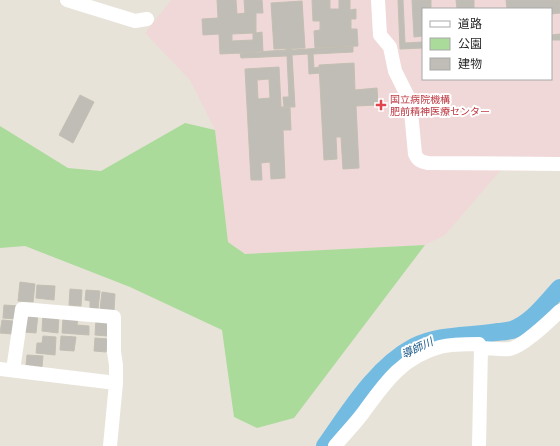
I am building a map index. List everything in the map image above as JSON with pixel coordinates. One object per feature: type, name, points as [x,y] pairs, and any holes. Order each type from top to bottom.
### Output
[{"type":"street","points":[[67,0],[135,21],[147,19]]},
{"type":"street","points":[[378,0],[380,35],[395,46],[394,71],[410,101],[415,154],[417,159],[428,163],[560,164]]},
{"type":"street","points":[[110,446],[116,383],[114,316],[22,309],[7,369],[116,383]]},
{"type":"street","points":[[481,348],[510,349],[533,335],[560,311]]},
{"type":"street","points":[[335,446],[390,377],[404,364],[418,355],[439,347],[457,344],[479,344],[481,348],[479,446]]},
{"type":"shaded area","name":"国立病院機構 肥前精神医療センター","points":[[171,0],[560,0],[560,171],[500,171],[445,235],[425,245],[245,254],[228,242],[215,130],[190,80],[145,33]]},
{"type":"green space","points":[[185,123],[215,130],[228,242],[245,254],[425,245],[294,418],[257,428],[234,417],[222,330],[130,287],[25,246],[0,248],[0,126],[68,168],[101,171]]},
{"type":"building","points":[[217,0],[236,0],[237,14],[245,13],[244,0],[262,0],[263,13],[256,13],[256,33],[262,32],[263,52],[220,54],[219,34],[203,35],[202,19],[218,18]],"holes":[[[253,33],[253,40],[232,41],[232,34]]]},
{"type":"building","points":[[312,0],[330,0],[330,9],[339,9],[339,0],[350,0],[350,10],[356,9],[356,19],[351,19],[351,29],[357,29],[358,46],[315,48],[314,31],[320,30],[320,21],[313,21]]},
{"type":"building","points":[[398,0],[403,0],[405,43],[422,42],[422,48],[400,49]]},
{"type":"building","points":[[412,0],[431,0],[431,8],[422,8],[422,36],[414,37]]},
{"type":"building","points":[[456,0],[474,0],[474,8],[457,8]]},
{"type":"building","points":[[506,0],[560,0],[560,13],[552,14],[552,8],[507,8]]},
{"type":"building","points":[[302,1],[305,48],[274,49],[271,3]]},
{"type":"building","points":[[560,34],[560,40],[552,40],[552,35]]},
{"type":"building","points":[[353,46],[353,52],[313,54],[314,68],[319,67],[320,73],[309,74],[308,54],[292,55],[295,107],[284,107],[283,97],[289,97],[287,56],[241,58],[240,53],[286,50],[292,48],[292,50]]},
{"type":"building","points":[[354,63],[355,90],[377,88],[378,105],[356,106],[359,168],[343,169],[341,137],[336,137],[337,159],[324,160],[319,65]]},
{"type":"building","points":[[279,67],[281,107],[290,107],[291,130],[283,130],[285,178],[271,179],[270,162],[261,163],[262,180],[251,180],[245,69]],"holes":[[[269,79],[270,98],[258,99],[257,80]]]},
{"type":"building","points":[[80,95],[94,102],[73,143],[59,135]]},
{"type":"building","points":[[20,282],[35,284],[33,302],[18,301]]},
{"type":"building","points":[[37,285],[55,286],[54,300],[36,298]]},
{"type":"building","points":[[70,289],[82,290],[81,306],[69,305]]},
{"type":"building","points":[[86,290],[100,291],[98,309],[90,309],[90,301],[85,300]]},
{"type":"building","points":[[102,292],[115,294],[114,311],[100,309]]},
{"type":"building","points":[[4,305],[18,306],[16,319],[3,318]]},
{"type":"building","points":[[26,313],[38,314],[36,333],[24,332]]},
{"type":"building","points":[[43,314],[59,316],[58,333],[42,331]]},
{"type":"building","points":[[63,318],[78,319],[77,325],[89,326],[89,335],[62,333]]},
{"type":"building","points":[[96,319],[109,320],[107,336],[95,335]]},
{"type":"building","points":[[2,320],[13,321],[12,334],[0,333]]},
{"type":"building","points":[[43,336],[56,337],[55,355],[36,353],[37,343],[42,343]]},
{"type":"building","points":[[61,336],[76,337],[74,351],[60,350]]},
{"type":"building","points":[[95,338],[108,339],[106,352],[94,351]]},
{"type":"building","points":[[27,355],[43,356],[42,367],[26,365]]},
{"type":"waterway","name":"導師川","points":[[325,446],[364,391],[387,366],[400,356],[414,347],[434,340],[455,336],[486,334],[512,330],[526,323],[532,318],[560,288]]},
{"type":"place","name":"国立病院機構 肥前精神医療センター","points":[[381,105]]}]
